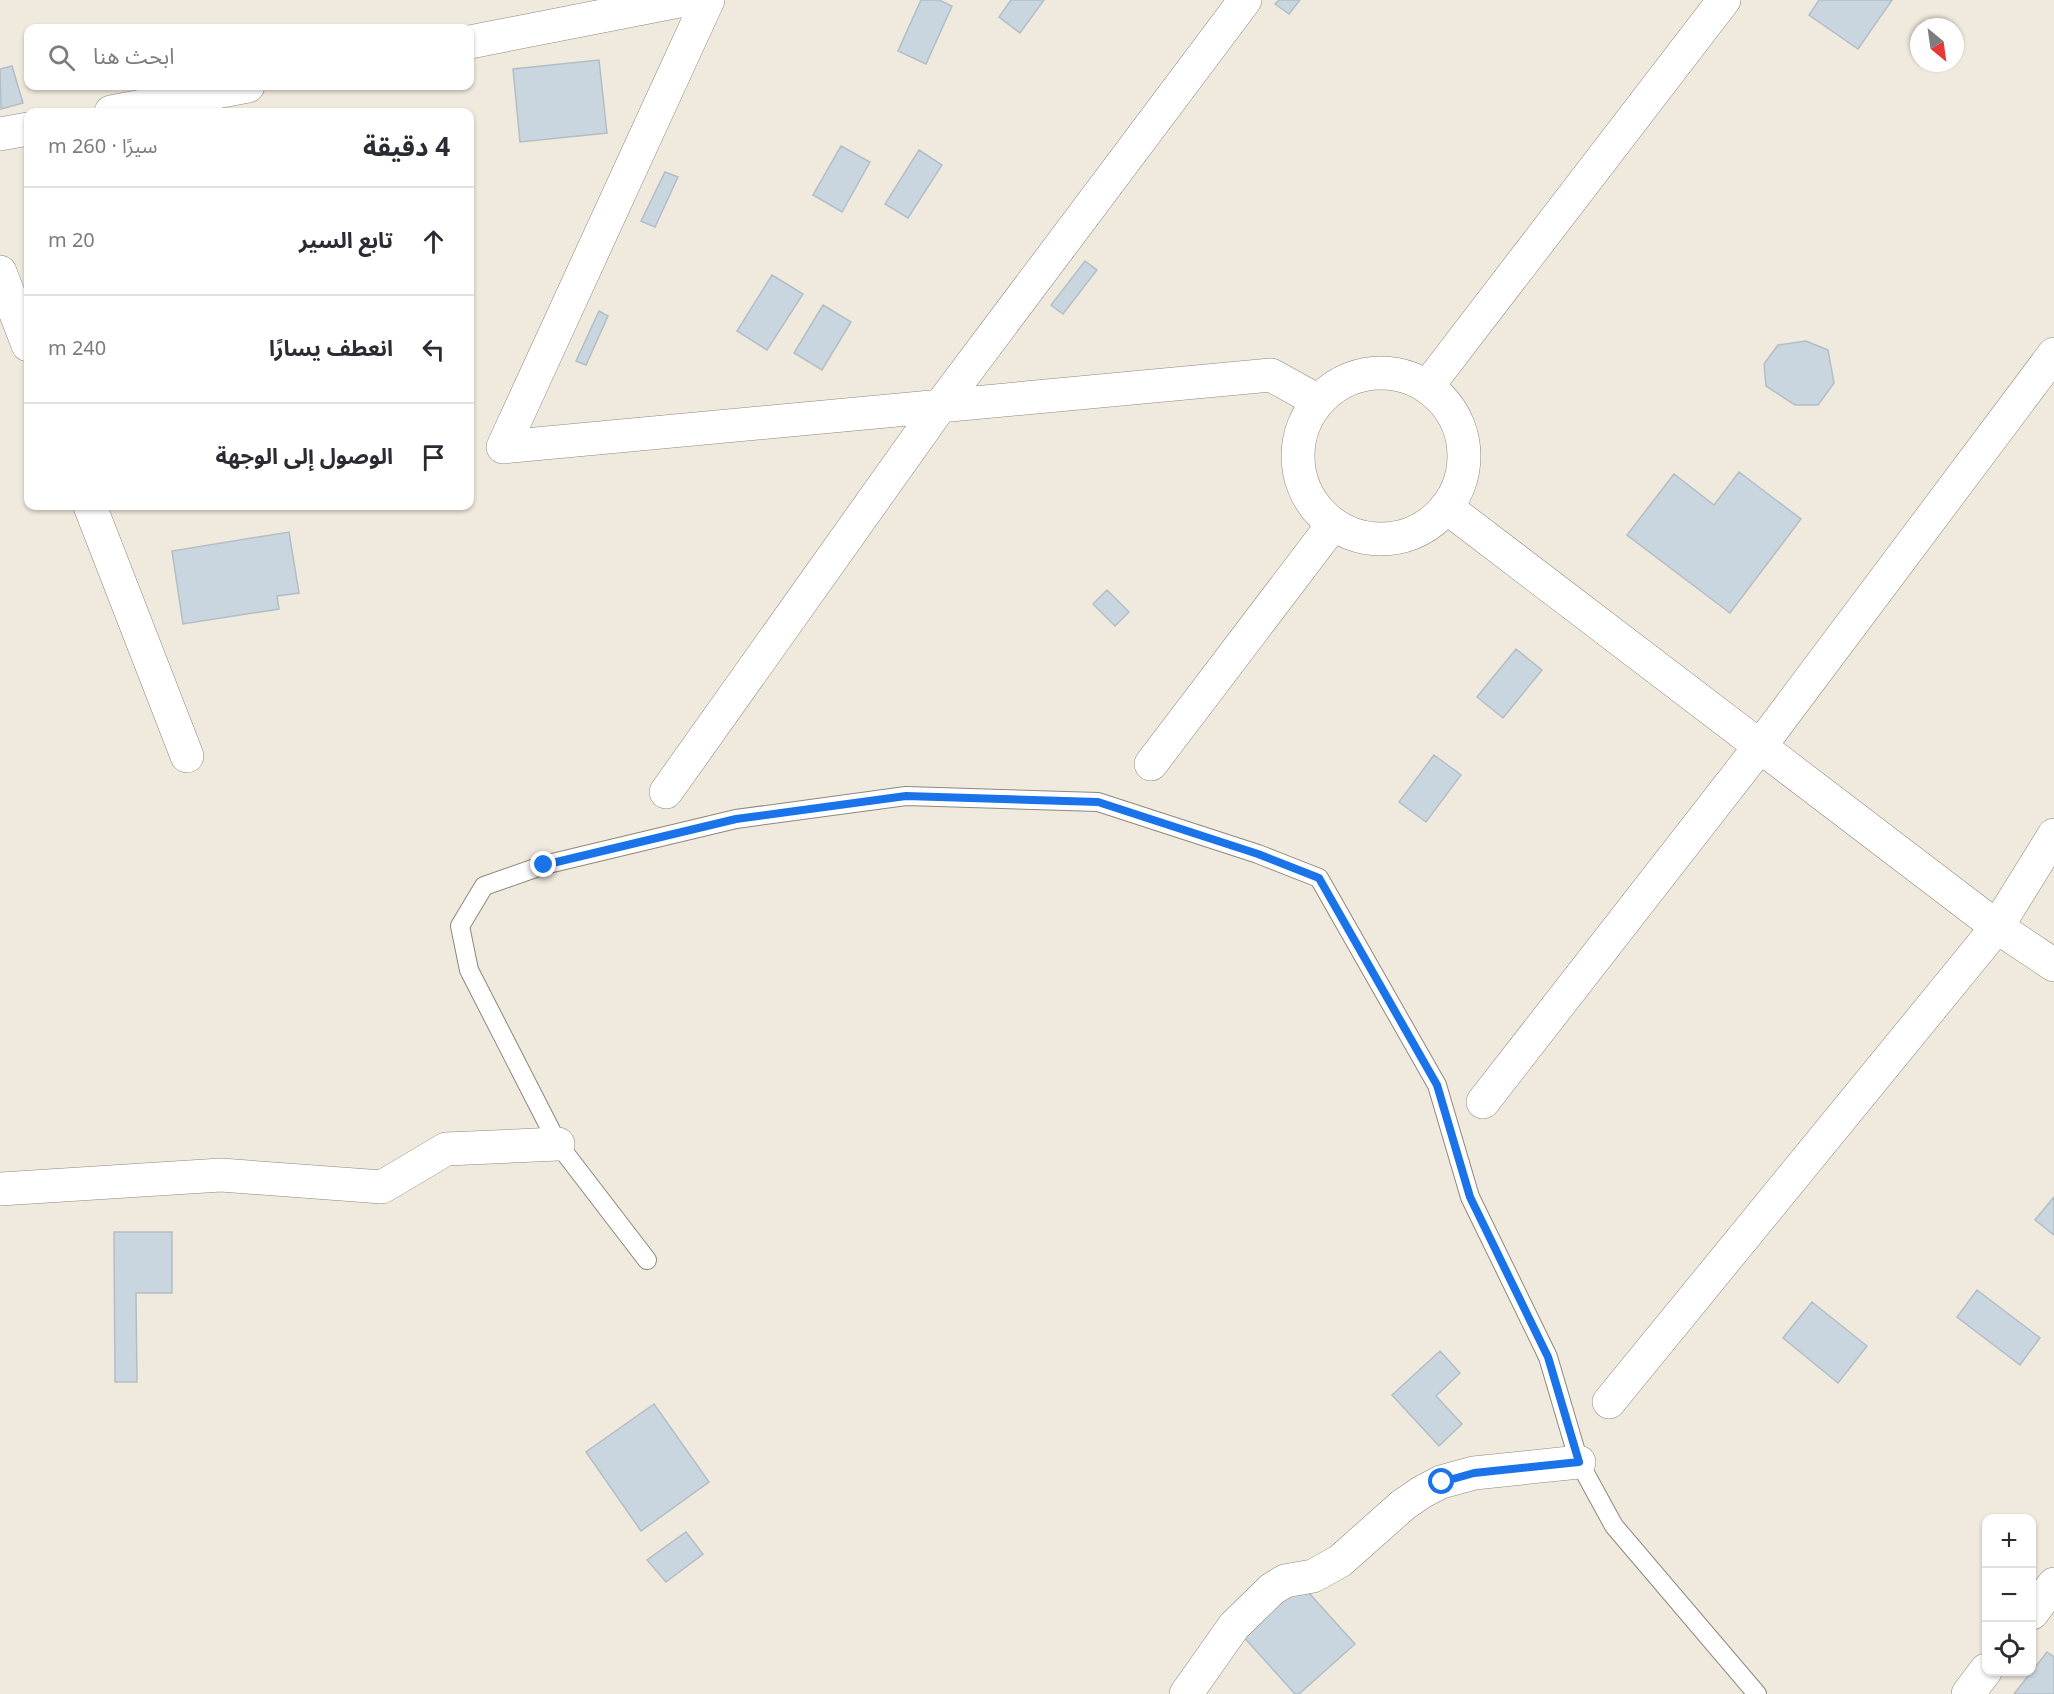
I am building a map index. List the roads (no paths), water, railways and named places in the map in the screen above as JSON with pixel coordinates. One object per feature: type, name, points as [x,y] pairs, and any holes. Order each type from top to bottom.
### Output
[{"type":"street","points":[[474,41],[684,0]]},
{"type":"street","points":[[708,0],[503,447],[1271,375],[1318,401]]},
{"type":"street","points":[[666,792],[941,405],[1245,0]]},
{"type":"street","points":[[1427,387],[1724,0]]},
{"type":"street","points":[[132,108],[227,90]]},
{"type":"street","points":[[0,134],[24,130]]},
{"type":"street","points":[[0,272],[24,335]]},
{"type":"street","points":[[1484,1102],[1761,745],[2054,354]]},
{"type":"street","points":[[1391,373],[1417,380],[1427,387],[1439,395],[1455,416],[1464,441],[1464,468],[1456,494],[1439,517],[1415,532],[1388,539],[1359,537],[1331,526],[1313,505],[1300,479],[1298,451],[1304,424],[1318,401],[1339,384],[1364,374],[1391,373]]},
{"type":"street","points":[[1446,507],[1997,927],[2054,965]]},
{"type":"street","points":[[92,510],[187,756]]},
{"type":"street","points":[[1151,764],[1331,526]]},
{"type":"street","points":[[1609,1402],[1997,927],[2054,835]]},
{"type":"street","points":[[0,1189],[221,1175],[382,1187],[446,1149],[558,1144]]},
{"type":"street","points":[[1186,1694],[1234,1626],[1272,1589],[1285,1581],[1313,1576],[1340,1561],[1403,1505],[1422,1492],[1442,1482],[1474,1473],[1579,1462]]},
{"type":"street","points":[[2036,1607],[2054,1584]]},
{"type":"street","points":[[1968,1694],[1982,1675]]},
{"type":"lane","points":[[646,1260],[558,1144],[469,970],[460,926],[484,886],[544,865],[736,819],[906,796],[1098,802],[1258,854],[1319,878],[1437,1085],[1470,1197],[1548,1357],[1579,1462],[1614,1526],[1757,1694]]}]
